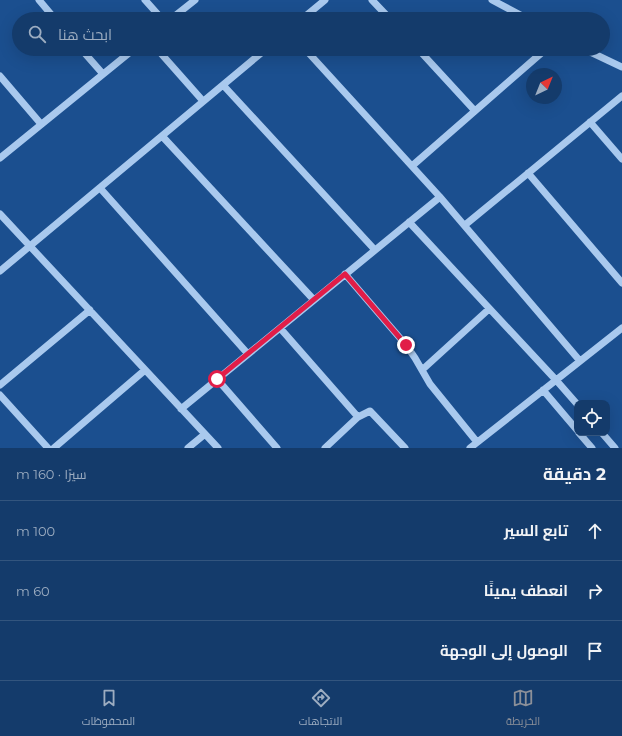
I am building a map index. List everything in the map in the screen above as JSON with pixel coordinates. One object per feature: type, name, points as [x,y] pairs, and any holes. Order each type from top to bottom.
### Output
[{"type":"street","points":[[39,0],[49,12]]},
{"type":"street","points":[[145,0],[156,12]]},
{"type":"street","points":[[180,12],[195,0]]},
{"type":"street","points":[[310,12],[325,0]]},
{"type":"street","points":[[372,0],[383,12]]},
{"type":"street","points":[[492,0],[515,12]]},
{"type":"street","points":[[87,56],[103,74]]},
{"type":"street","points":[[0,158],[125,56]]},
{"type":"street","points":[[163,56],[203,102]]},
{"type":"street","points":[[0,271],[258,56]]},
{"type":"street","points":[[311,56],[465,225],[580,361]]},
{"type":"street","points":[[424,56],[475,111]]},
{"type":"street","points":[[412,166],[538,56]]},
{"type":"street","points":[[599,56],[622,67]]},
{"type":"street","points":[[0,76],[41,124]]},
{"type":"street","points":[[223,85],[375,250]]},
{"type":"street","points":[[465,225],[622,96]]},
{"type":"street","points":[[590,122],[622,159]]},
{"type":"street","points":[[162,136],[314,300]]},
{"type":"street","points":[[528,173],[622,283]]},
{"type":"street","points":[[100,188],[248,354]]},
{"type":"street","points":[[181,409],[440,197]]},
{"type":"street","points":[[0,214],[218,448]]},
{"type":"street","points":[[409,222],[574,401]]},
{"type":"street","points":[[345,274],[406,345],[430,384],[473,446],[622,328]]},
{"type":"street","points":[[422,370],[489,309]]},
{"type":"street","points":[[0,385],[90,310]]},
{"type":"street","points":[[280,328],[358,417]]},
{"type":"street","points":[[54,448],[145,370]]},
{"type":"street","points":[[217,379],[277,448]]},
{"type":"street","points":[[543,390],[574,426]]},
{"type":"street","points":[[0,395],[48,448]]},
{"type":"street","points":[[325,448],[358,417],[370,411],[405,448]]},
{"type":"street","points":[[188,448],[205,434]]},
{"type":"street","points":[[582,436],[592,448]]},
{"type":"street","points":[[605,436],[615,448]]},
{"type":"route","points":[[217,379],[345,274],[406,345]]}]
